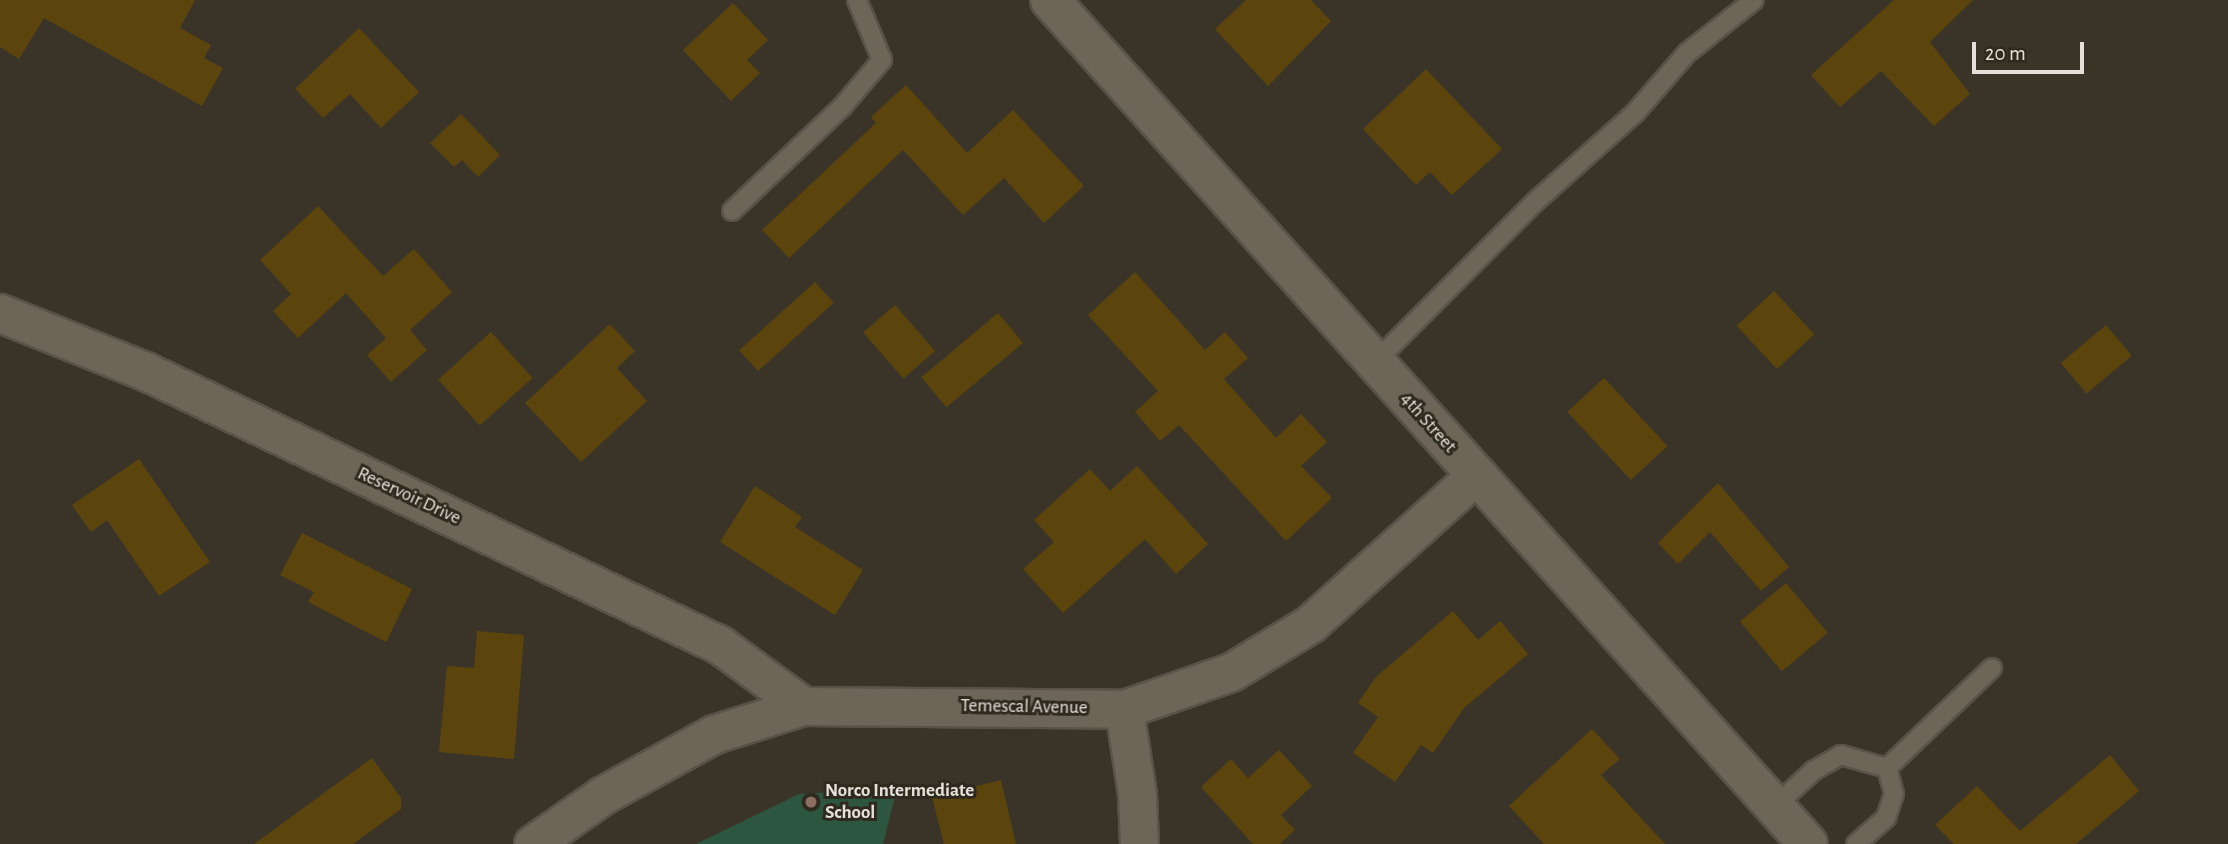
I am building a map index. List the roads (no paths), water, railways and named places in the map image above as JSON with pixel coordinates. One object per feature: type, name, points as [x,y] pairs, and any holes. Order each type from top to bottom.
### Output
[{"type":"street","name":"4th Street","points":[[1050,0],[1808,844]]},
{"type":"street","name":"Reservoir Drive","points":[[0,313],[145,370],[720,645],[803,706]]},
{"type":"street","name":"Temescal Avenue","points":[[533,844],[603,795],[713,734],[803,706],[1124,709],[1231,672],[1310,624],[1475,476]]},
{"type":"street","points":[[1124,709],[1137,793],[1139,844]]},
{"type":"lane","points":[[732,211],[842,107],[882,60],[857,0]]},
{"type":"lane","points":[[1374,363],[1535,202],[1634,113],[1687,53],[1754,0]]},
{"type":"lane","points":[[1887,768],[1992,668]]},
{"type":"lane","points":[[1774,807],[1813,771],[1841,755],[1887,768]]},
{"type":"lane","points":[[1856,844],[1886,818],[1894,794],[1887,768]]},
{"type":"place","name":"Norco Intermediate School","points":[[811,802]]}]
